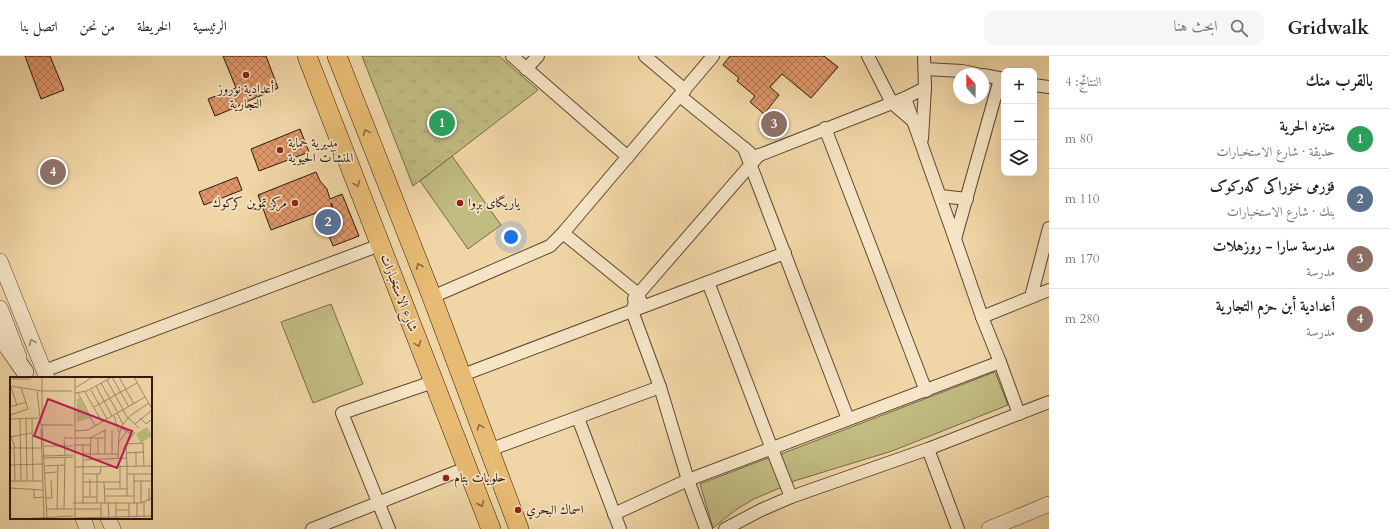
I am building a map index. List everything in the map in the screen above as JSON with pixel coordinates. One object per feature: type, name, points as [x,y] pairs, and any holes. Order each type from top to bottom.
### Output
[{"type":"main road","name":"شارع الاستخبارات","points":[[307,56],[491,529]]},
{"type":"main road","points":[[337,56],[432,297],[460,376],[519,529]]},
{"type":"main road","points":[[328,110],[354,100]]},
{"type":"main road","points":[[0,336],[26,375]]},
{"type":"street","points":[[512,56],[628,157]]},
{"type":"street","points":[[526,69],[538,56]]},
{"type":"street","points":[[645,56],[682,93],[752,157],[785,253],[848,419]]},
{"type":"street","points":[[432,297],[550,246],[563,233],[713,56]]},
{"type":"street","points":[[868,56],[892,103],[913,121]]},
{"type":"street","points":[[922,145],[925,88],[924,56]]},
{"type":"street","points":[[925,69],[953,71]]},
{"type":"street","points":[[989,76],[1001,79]]},
{"type":"street","points":[[956,239],[1001,82]]},
{"type":"street","points":[[1037,85],[1049,87]]},
{"type":"street","points":[[620,316],[752,157],[905,98],[925,88]]},
{"type":"street","points":[[905,98],[956,239],[982,317],[1019,414]]},
{"type":"street","points":[[825,128],[926,390]]},
{"type":"street","points":[[940,196],[967,199]]},
{"type":"street","points":[[1031,298],[1047,247],[1049,228]]},
{"type":"street","points":[[563,233],[638,294],[644,307]]},
{"type":"street","points":[[0,261],[45,374],[380,245]]},
{"type":"street","points":[[460,376],[785,253]]},
{"type":"street","points":[[708,282],[791,497]]},
{"type":"street","points":[[982,317],[1049,290]]},
{"type":"street","points":[[638,294],[632,311],[660,388],[688,480],[706,529]]},
{"type":"street","points":[[0,308],[26,375]]},
{"type":"street","points":[[614,514],[688,480],[1000,362]]},
{"type":"street","points":[[389,529],[377,503],[342,413],[433,382]]},
{"type":"street","points":[[489,450],[660,388]]},
{"type":"street","points":[[725,529],[761,510],[791,497],[928,449],[1049,402]]},
{"type":"street","points":[[578,418],[620,529]]},
{"type":"street","points":[[928,449],[958,529]]},
{"type":"street","points":[[312,529],[466,468]]},
{"type":"street","points":[[989,529],[1049,504]]},
{"type":"street","points":[[83,519],[87,529]]},
{"type":"street","points":[[108,519],[113,529]]},
{"type":"green space","points":[[362,56],[499,56],[538,90],[413,186]]},
{"type":"green space","name":"یاریگای بڕوا","points":[[452,156],[501,225],[468,249],[420,181]]},
{"type":"green space","points":[[331,304],[363,384],[313,403],[281,322]]},
{"type":"green space","points":[[995,372],[1008,405],[892,451],[791,482],[781,454]]},
{"type":"green space","points":[[771,457],[782,487],[754,499],[737,509],[713,528],[700,484]]},
{"type":"building","points":[[25,56],[50,56],[64,90],[41,99]]},
{"type":"building","points":[[223,56],[266,56],[278,88],[215,116],[208,99],[236,88]]},
{"type":"building","points":[[730,56],[824,56],[838,67],[811,98],[782,74],[770,87],[779,95],[764,114],[750,102],[755,96],[737,81],[739,78],[723,65]]},
{"type":"building","name":"مديرية حماية المنشآت الحيوية","points":[[300,129],[309,152],[259,171],[251,149]]},
{"type":"building","name":"مركز تموين كركوك","points":[[316,172],[320,181],[327,189],[330,199],[342,194],[359,236],[333,246],[327,231],[340,226],[331,203],[332,207],[271,230],[258,195]]},
{"type":"building","points":[[237,177],[242,190],[204,205],[199,192]]},
{"type":"place","name":"أعدادية نوروز التجارية","points":[[246,75]]},
{"type":"place","name":"متنزه الحرية","points":[[442,123]]},
{"type":"place","name":"مدرسة سارا - روزهلات","points":[[774,124]]},
{"type":"place","name":"مديرية حماية المنشآت الحيوية","points":[[280,150]]},
{"type":"place","name":"أعدادية أبن حزم التجارية","points":[[53,172]]},
{"type":"place","name":"مركز تموين كركوك","points":[[295,203]]},
{"type":"place","name":"یاریگای بڕوا","points":[[460,203]]},
{"type":"place","name":"فۆرمی خۆراکی کەرکوک","points":[[328,222]]},
{"type":"place","name":"حلويات بتام","points":[[446,478]]},
{"type":"place","name":"اسماك البحري","points":[[518,510]]}]
